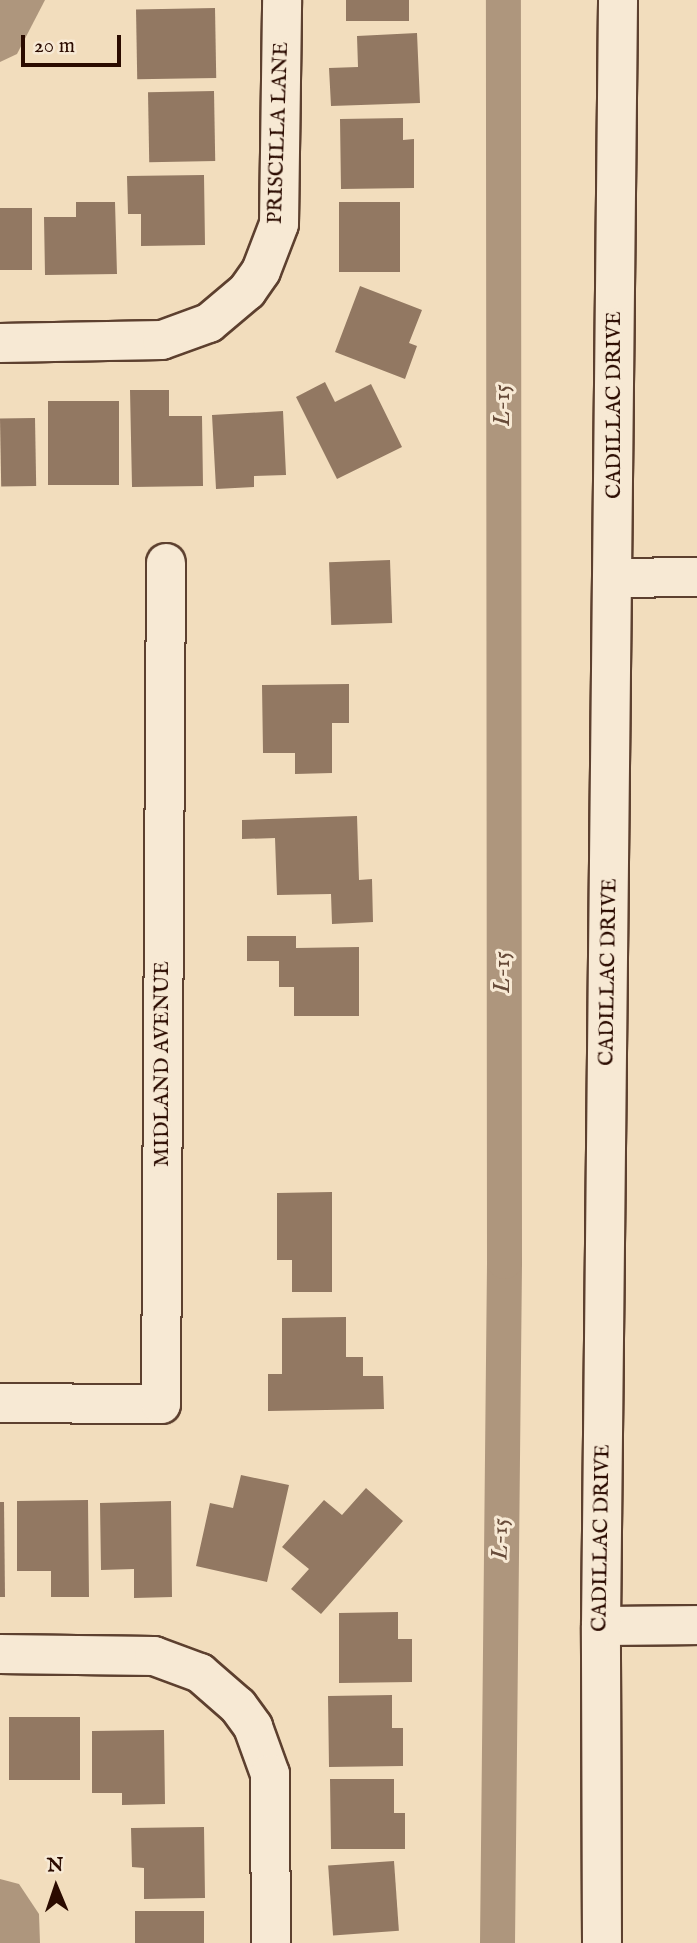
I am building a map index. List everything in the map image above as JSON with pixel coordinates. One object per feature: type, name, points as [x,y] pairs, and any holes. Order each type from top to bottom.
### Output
[{"type":"street","name":"PRISCILLA LANE","points":[[0,343],[162,340],[209,323],[247,291],[261,271],[279,224],[282,0]]},
{"type":"street","name":"CADILLAC DRIVE","points":[[602,1943],[601,1626],[618,0]]},
{"type":"street","name":"MIDLAND AVENUE","points":[[0,1403],[161,1404],[166,563]]},
{"type":"street","points":[[614,578],[697,577]]},
{"type":"street","points":[[601,1626],[697,1625]]},
{"type":"street","points":[[0,1654],[154,1656],[200,1673],[238,1706],[253,1727],[270,1774],[271,1943]]},
{"type":"shaded area","points":[[0,0],[45,0],[17,54],[0,62]]},
{"type":"shaded area","points":[[0,1879],[19,1884],[39,1914],[40,1943],[0,1943]]},
{"type":"building","points":[[346,0],[409,0],[409,21],[346,21]]},
{"type":"building","points":[[215,8],[216,78],[137,79],[136,9]]},
{"type":"building","points":[[417,33],[420,103],[331,106],[329,68],[358,67],[357,36]]},
{"type":"building","points":[[214,91],[215,161],[149,162],[148,92]]},
{"type":"building","points":[[403,118],[403,140],[414,139],[414,188],[341,189],[340,119]]},
{"type":"building","points":[[204,175],[205,245],[141,246],[141,214],[128,214],[127,176]]},
{"type":"building","points":[[76,202],[115,202],[117,274],[45,275],[44,217],[76,217]]},
{"type":"building","points":[[339,202],[400,202],[400,272],[339,272]]},
{"type":"building","points":[[0,208],[32,208],[32,270],[0,270]]},
{"type":"building","points":[[360,286],[422,310],[409,343],[417,346],[405,379],[335,352]]},
{"type":"building","points":[[325,382],[335,402],[371,384],[402,447],[337,479],[296,397]]},
{"type":"building","points":[[130,390],[169,390],[169,416],[202,416],[203,486],[132,487]]},
{"type":"building","points":[[48,401],[119,401],[119,485],[48,485]]},
{"type":"building","points":[[283,411],[286,475],[254,476],[254,487],[216,489],[212,415]]},
{"type":"building","points":[[35,418],[36,486],[1,487],[0,419]]},
{"type":"building","points":[[390,560],[392,623],[331,625],[329,562]]},
{"type":"building","points":[[349,684],[349,723],[332,723],[332,773],[295,774],[295,753],[263,753],[262,685]]},
{"type":"building","points":[[357,816],[359,880],[372,879],[373,922],[332,924],[331,894],[277,895],[275,838],[242,839],[242,820]]},
{"type":"building","points":[[247,936],[296,936],[296,948],[359,947],[359,1016],[294,1016],[294,987],[279,987],[279,961],[247,961]]},
{"type":"building","points":[[332,1192],[332,1292],[292,1292],[292,1260],[277,1260],[277,1193]]},
{"type":"building","points":[[346,1317],[346,1357],[363,1357],[363,1376],[383,1376],[384,1409],[268,1411],[268,1374],[282,1374],[282,1318]]},
{"type":"building","points":[[241,1475],[289,1485],[267,1582],[196,1566],[210,1503],[233,1508]]},
{"type":"building","points":[[366,1488],[403,1521],[321,1614],[291,1589],[309,1569],[282,1547],[324,1500],[342,1515]]},
{"type":"building","points":[[88,1500],[89,1597],[51,1597],[51,1571],[17,1571],[17,1501]]},
{"type":"building","points":[[171,1501],[172,1597],[134,1598],[134,1569],[101,1570],[100,1503]]},
{"type":"building","points":[[0,1502],[4,1502],[5,1597],[0,1597]]},
{"type":"building","points":[[398,1612],[398,1639],[412,1639],[412,1682],[339,1683],[339,1613]]},
{"type":"building","points":[[392,1695],[392,1728],[403,1728],[403,1766],[329,1767],[328,1696]]},
{"type":"building","points":[[9,1717],[80,1717],[80,1780],[9,1780]]},
{"type":"building","points":[[164,1730],[165,1804],[122,1805],[122,1793],[92,1793],[92,1731]]},
{"type":"building","points":[[330,1779],[394,1779],[394,1813],[405,1813],[405,1849],[331,1849]]},
{"type":"building","points":[[204,1827],[205,1898],[144,1899],[144,1868],[132,1867],[131,1828]]},
{"type":"building","points":[[394,1861],[399,1931],[333,1935],[328,1866]]},
{"type":"building","points":[[135,1911],[204,1911],[204,1943],[135,1943]]},
{"type":"waterway","name":"L-15","points":[[497,1943],[504,1261],[503,0]]}]
